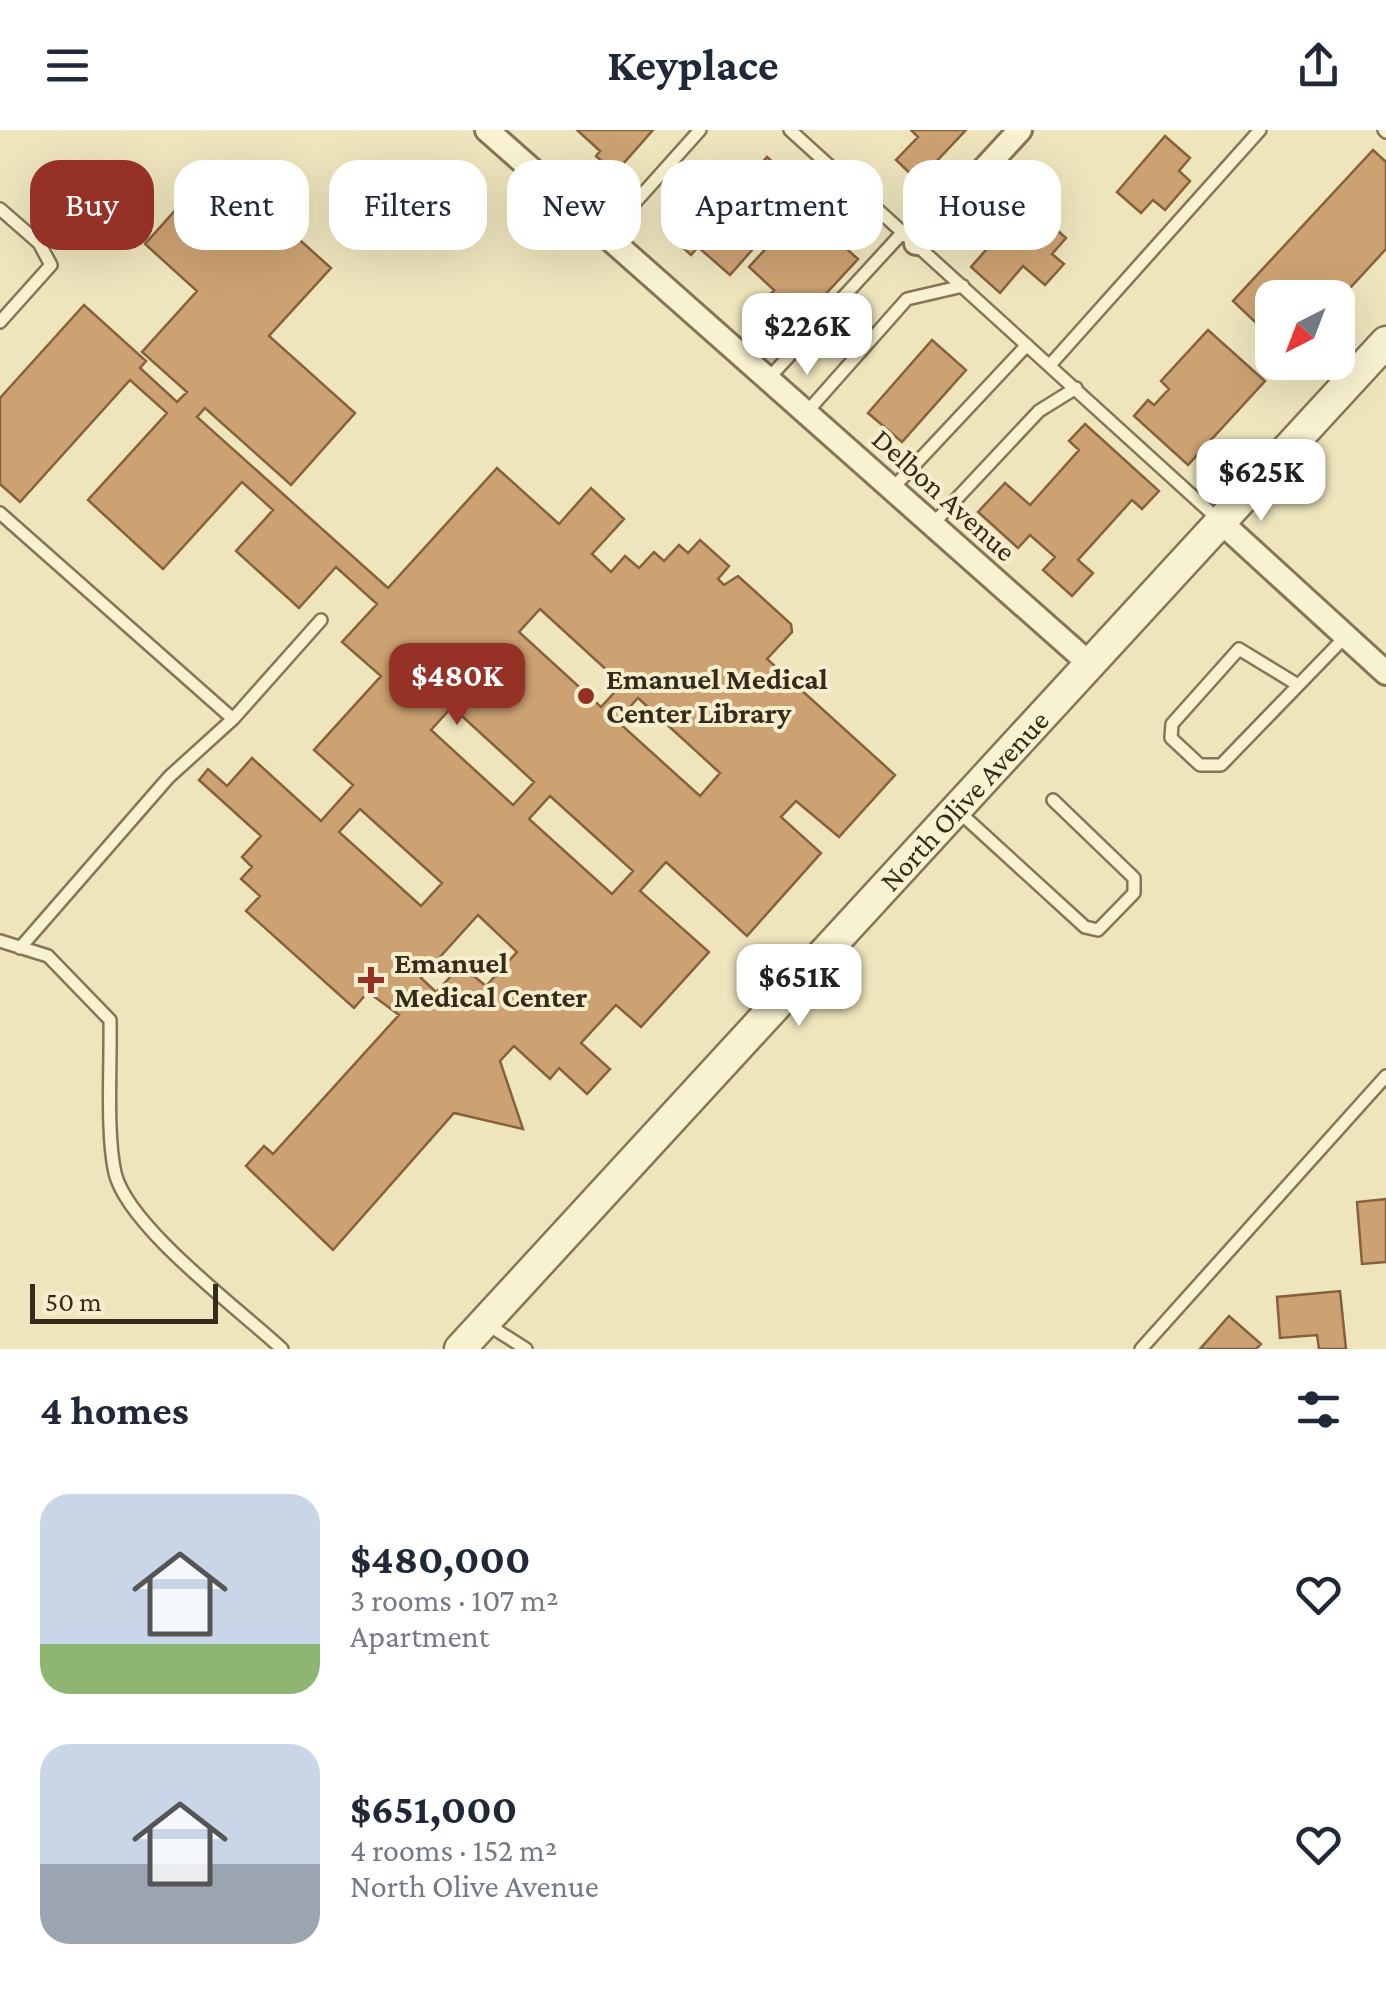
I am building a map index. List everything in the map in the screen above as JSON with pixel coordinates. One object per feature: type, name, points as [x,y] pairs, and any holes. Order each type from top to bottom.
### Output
[{"type":"street","name":"Delbon Avenue","points":[[487,130],[521,160]]},
{"type":"street","points":[[989,160],[1020,130]]},
{"type":"street","name":"Delbon Avenue","points":[[623,250],[1092,666]]},
{"type":"street","name":"North Olive Avenue","points":[[460,1349],[1386,342]]},
{"type":"street","points":[[1222,523],[1386,673]]},
{"type":"lane","points":[[641,196],[700,130]]},
{"type":"lane","points":[[790,130],[903,233]]},
{"type":"lane","points":[[1050,365],[1260,130]]},
{"type":"lane","points":[[0,209],[39,243],[51,265],[0,322]]},
{"type":"lane","points":[[768,379],[903,244]]},
{"type":"lane","points":[[922,250],[1222,523]]},
{"type":"lane","points":[[806,412],[907,300],[963,286]]},
{"type":"lane","points":[[892,489],[1027,344]]},
{"type":"lane","points":[[932,525],[1039,410],[1076,388]]},
{"type":"lane","points":[[0,513],[233,719]]},
{"type":"lane","points":[[20,948],[170,777],[233,719],[321,620]]},
{"type":"lane","points":[[1298,685],[1239,650],[1172,724],[1171,738],[1200,765],[1221,766],[1346,636]]},
{"type":"lane","points":[[958,811],[1085,927],[1098,930],[1134,893],[1134,878],[1053,800]]},
{"type":"lane","points":[[0,942],[48,956],[110,1020],[114,1171],[124,1198],[146,1224],[282,1349]]},
{"type":"lane","points":[[1141,1349],[1386,1076]]},
{"type":"lane","points":[[485,1322],[526,1349]]},
{"type":"building","points":[[577,130],[653,130],[626,160],[600,160],[596,156],[600,151]]},
{"type":"building","points":[[911,130],[966,130],[938,160],[903,160],[903,167],[896,160],[918,137]]},
{"type":"building","points":[[1165,136],[1190,158],[1179,171],[1190,181],[1165,210],[1153,200],[1141,213],[1117,192]]},
{"type":"building","points":[[1373,150],[1386,162],[1386,249],[1355,283],[1255,280],[1255,322],[1233,301]]},
{"type":"building","points":[[174,212],[174,250],[309,248],[331,268],[269,336],[355,413],[291,485],[205,408],[197,417],[388,588],[497,468],[559,524],[591,488],[624,519],[592,554],[611,572],[625,556],[639,568],[654,552],[664,561],[679,545],[688,553],[700,540],[729,566],[718,579],[724,585],[738,576],[791,624],[792,632],[767,659],[895,775],[839,837],[796,801],[781,817],[821,853],[747,936],[666,862],[640,891],[709,952],[641,1027],[616,1005],[581,1043],[610,1069],[587,1094],[559,1068],[550,1079],[514,1046],[500,1061],[523,1129],[454,1113],[333,1250],[246,1166],[264,1146],[273,1154],[399,1015],[368,992],[354,1008],[246,911],[260,896],[241,879],[252,867],[242,857],[261,836],[199,780],[208,769],[227,786],[252,758],[321,821],[353,785],[314,750],[381,676],[342,642],[377,604],[336,567],[299,608],[236,551],[273,510],[242,482],[163,569],[88,500],[167,413],[130,380],[20,502],[0,484],[0,398],[84,305],[146,361],[140,368],[177,402],[187,392],[142,352],[197,291],[152,250],[154,234]],"holes":[[[540,609],[622,684],[601,707],[519,632]],[[638,698],[720,773],[700,796],[617,721]],[[452,707],[534,782],[513,805],[431,730]],[[550,796],[633,871],[612,894],[529,819]],[[360,809],[442,883],[421,906],[339,832]],[[478,915],[517,952],[486,986],[453,959],[445,968],[452,975],[436,992],[421,978]]]},
{"type":"building","points":[[701,250],[752,250],[730,275]]},
{"type":"building","points":[[765,250],[848,250],[858,259],[798,324],[769,296],[774,290],[749,267]]},
{"type":"building","points":[[986,250],[1056,250],[1052,254],[1064,264],[1045,285],[1023,266],[1000,293],[971,267]]},
{"type":"building","points":[[1208,330],[1255,372],[1255,380],[1265,381],[1188,465],[1134,416],[1148,400],[1154,405],[1169,389],[1161,381]]},
{"type":"building","points":[[932,340],[966,370],[902,442],[868,413]]},
{"type":"building","points":[[1085,424],[1159,491],[1142,509],[1132,500],[1078,560],[1093,573],[1072,596],[1043,570],[1055,557],[1030,535],[1018,548],[978,512],[1005,483],[1030,505],[1079,450],[1069,441]]},
{"type":"building","points":[[1386,1199],[1386,1262],[1362,1264],[1357,1202]]},
{"type":"building","points":[[1340,1291],[1346,1349],[1319,1349],[1317,1335],[1280,1338],[1277,1297]]},
{"type":"building","points":[[1229,1316],[1261,1344],[1256,1349],[1200,1349]]},
{"type":"place","name":"Emanuel Medical Center Library","points":[[586,696]]},
{"type":"place","name":"Emanuel Medical Center","points":[[371,980]]}]
